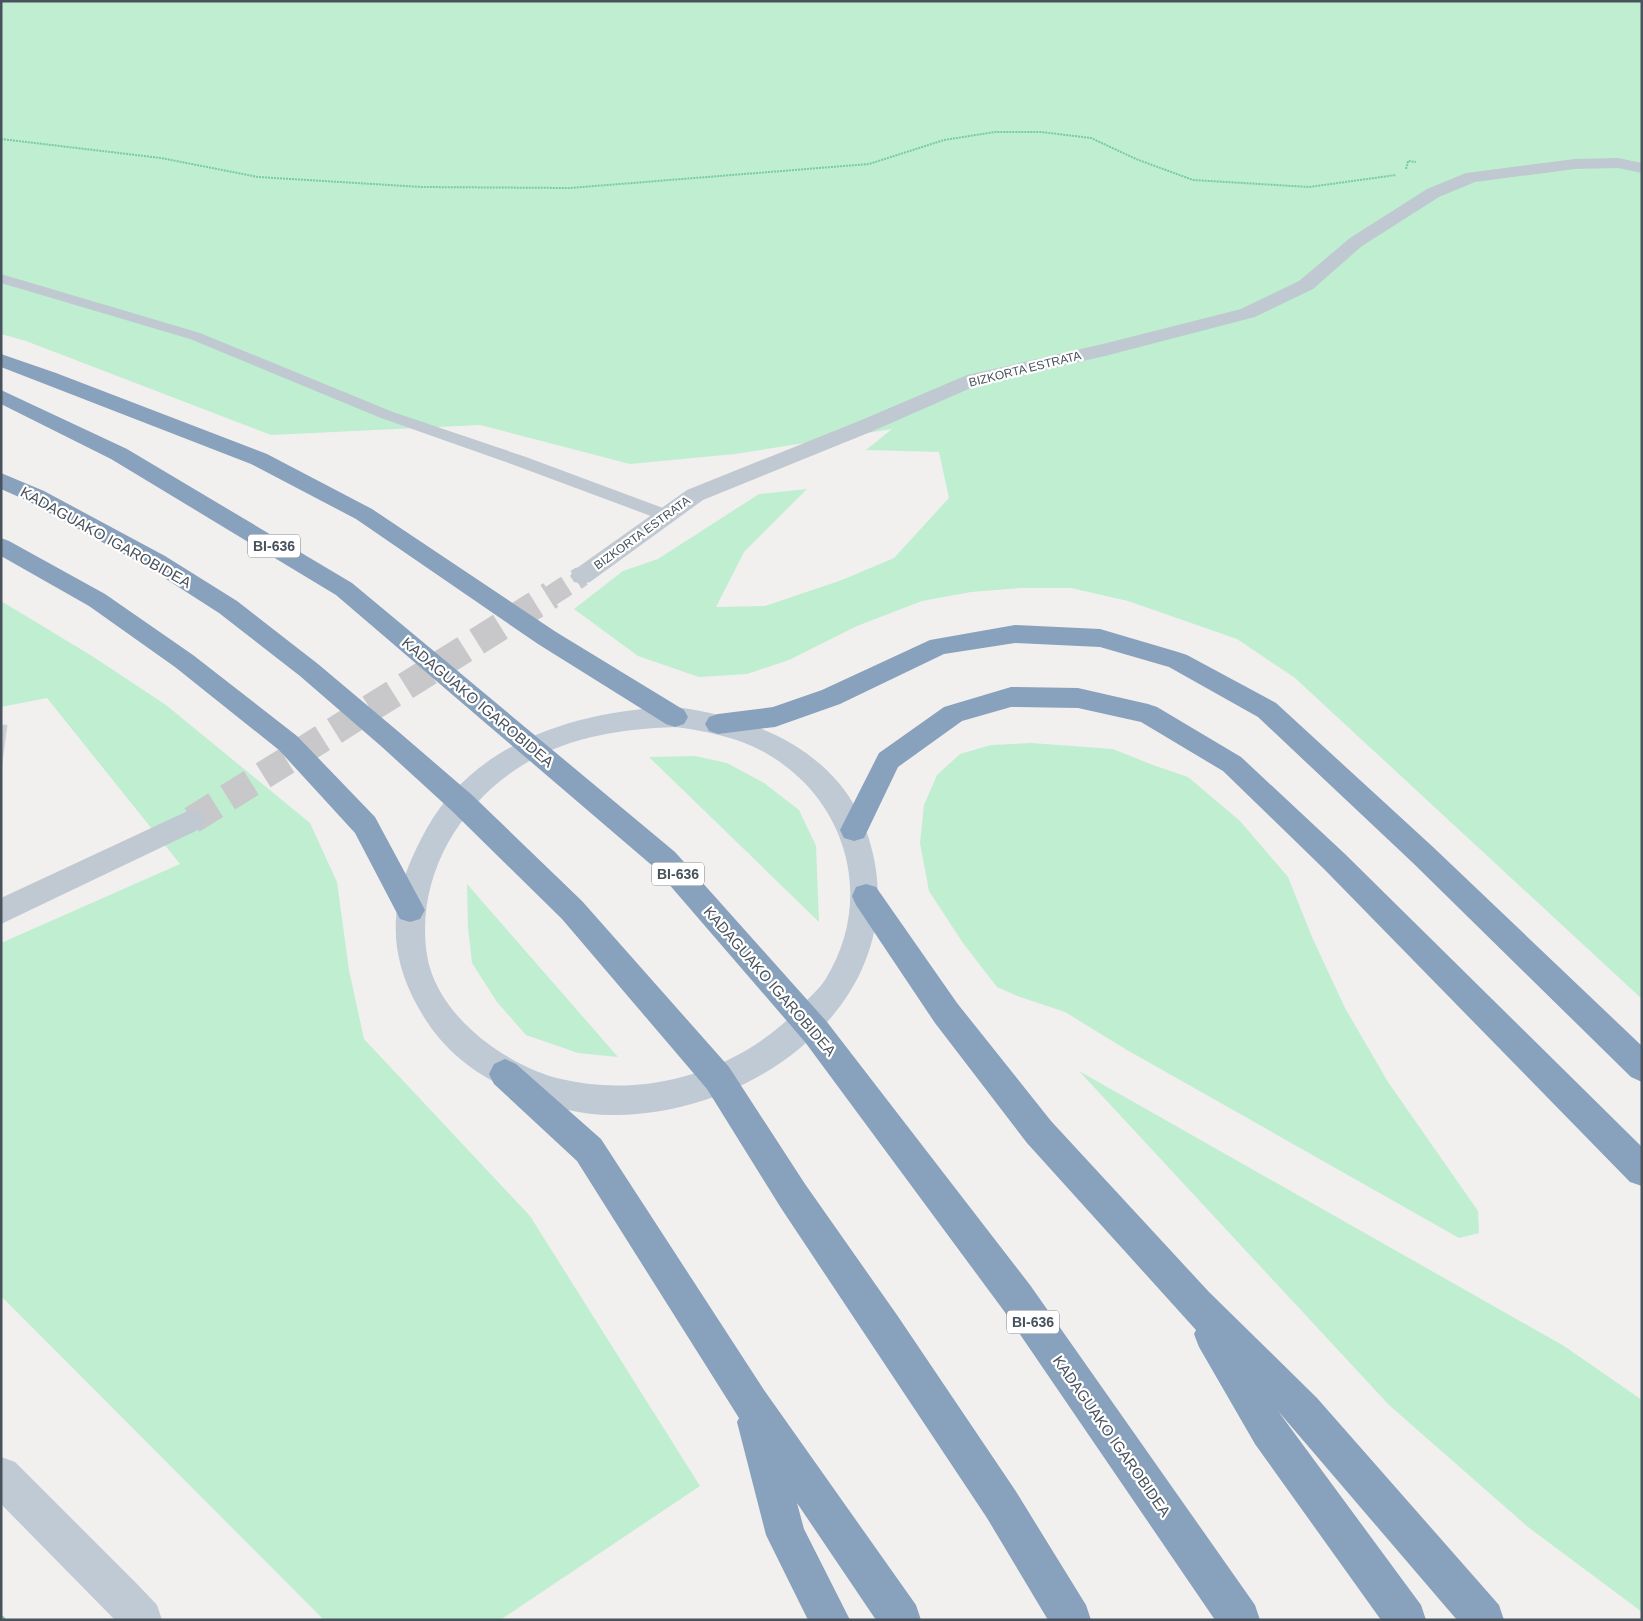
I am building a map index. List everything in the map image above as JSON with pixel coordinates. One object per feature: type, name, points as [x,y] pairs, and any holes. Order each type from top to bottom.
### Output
[{"type":"highway","points":[[1,360],[259,459],[338,500],[364,514],[546,638],[675,717]]},
{"type":"highway","name":"KADAGUAKO IGAROBIDEA","points":[[1,396],[120,454],[344,589],[665,860],[816,1032],[1017,1298],[1240,1620]]},
{"type":"highway","name":"KADAGUAKO IGAROBIDEA","points":[[1,480],[36,496],[157,562],[228,607],[309,670],[391,740],[462,803],[572,910],[718,1078],[793,1196],[884,1328],[1001,1504],[1071,1620]]},
{"type":"highway","points":[[1,546],[97,600],[184,660],[288,743],[365,825],[410,910]]},
{"type":"highway","points":[[718,724],[775,718],[831,697],[939,646],[1016,634],[1100,638],[1178,661],[1267,710],[1423,855],[1642,1067]]},
{"type":"highway","points":[[854,830],[888,760],[953,714],[1011,697],[1078,698],[1148,714],[1232,764],[1335,862],[1642,1170]]},
{"type":"highway","points":[[866,896],[946,1013],[1039,1132],[1196,1305],[1304,1412],[1484,1620]]},
{"type":"highway","points":[[506,1074],[589,1150],[751,1403],[901,1620]]},
{"type":"highway","points":[[1196,1305],[1268,1431],[1406,1620]]},
{"type":"highway","points":[[751,1403],[786,1535],[830,1620]]},
{"type":"street","name":"BIZKORTA ESTRATA","points":[[582,576],[695,495],[866,426],[974,379],[1105,350],[1248,312],[1306,285],[1356,242],[1433,193],[1472,177],[1575,164],[1618,163],[1642,168]]},
{"type":"street","points":[[675,717],[718,724],[754,735],[786,752],[814,773],[837,800],[854,830],[863,862],[866,896],[858,945],[834,992],[796,1035],[746,1069],[687,1091],[623,1100],[561,1094],[506,1074],[461,1043],[430,1003],[412,957],[410,910],[420,868],[440,829],[468,794],[502,765],[542,742],[585,726],[630,718],[675,717]]},
{"type":"street","points":[[1,912],[192,820]]},
{"type":"street","points":[[1,1476],[125,1600],[142,1620]]},
{"type":"lane","points":[[1,278],[195,336],[387,415],[520,461],[665,515]]},
{"type":"path","points":[[1,139],[161,158],[258,177],[422,187],[570,188],[869,164],[944,140],[995,132],[1041,132],[1091,138],[1136,159],[1193,180],[1309,187],[1396,175]]},
{"type":"path","points":[[1405,173],[1408,161]]},
{"type":"path","points":[[1,1616],[4,1620]]},
{"type":"green space","points":[[1,1],[1642,1],[1642,999],[1295,678],[1237,639],[1128,601],[1071,588],[1020,588],[971,592],[922,601],[857,626],[789,660],[747,674],[699,677],[638,656],[574,609],[623,571],[658,559],[759,494],[807,489],[744,552],[716,607],[765,606],[842,580],[894,558],[949,498],[939,452],[866,450],[892,429],[735,454],[630,464],[480,425],[271,435],[26,341],[1,334]]},
{"type":"green space","points":[[1,601],[92,656],[166,705],[310,823],[337,882],[349,970],[364,1039],[530,1216],[700,1486],[500,1620],[324,1620],[1,1296],[1,943],[180,864],[47,698],[1,707]]},
{"type":"green space","points":[[1031,743],[1113,749],[1188,777],[1240,821],[1288,877],[1312,937],[1345,1008],[1388,1082],[1478,1211],[1479,1233],[1459,1238],[1127,1050],[1065,1012],[997,987],[963,943],[929,891],[920,843],[924,805],[937,775],[960,754],[991,745]]},
{"type":"green space","points":[[695,756],[727,763],[764,783],[799,810],[816,846],[819,922],[649,757]]},
{"type":"green space","points":[[467,884],[618,1057],[578,1053],[526,1035],[497,1002],[472,963],[468,927]]},
{"type":"green space","points":[[1079,1071],[1564,1346],[1642,1400],[1642,1612],[1528,1527],[1389,1405]]},
{"type":"building","points":[[1,725],[7,725],[1,771]]},
{"type":"tunnel","points":[[549,597],[582,576]]},
{"type":"tunnel","points":[[192,820],[551,595]]}]
